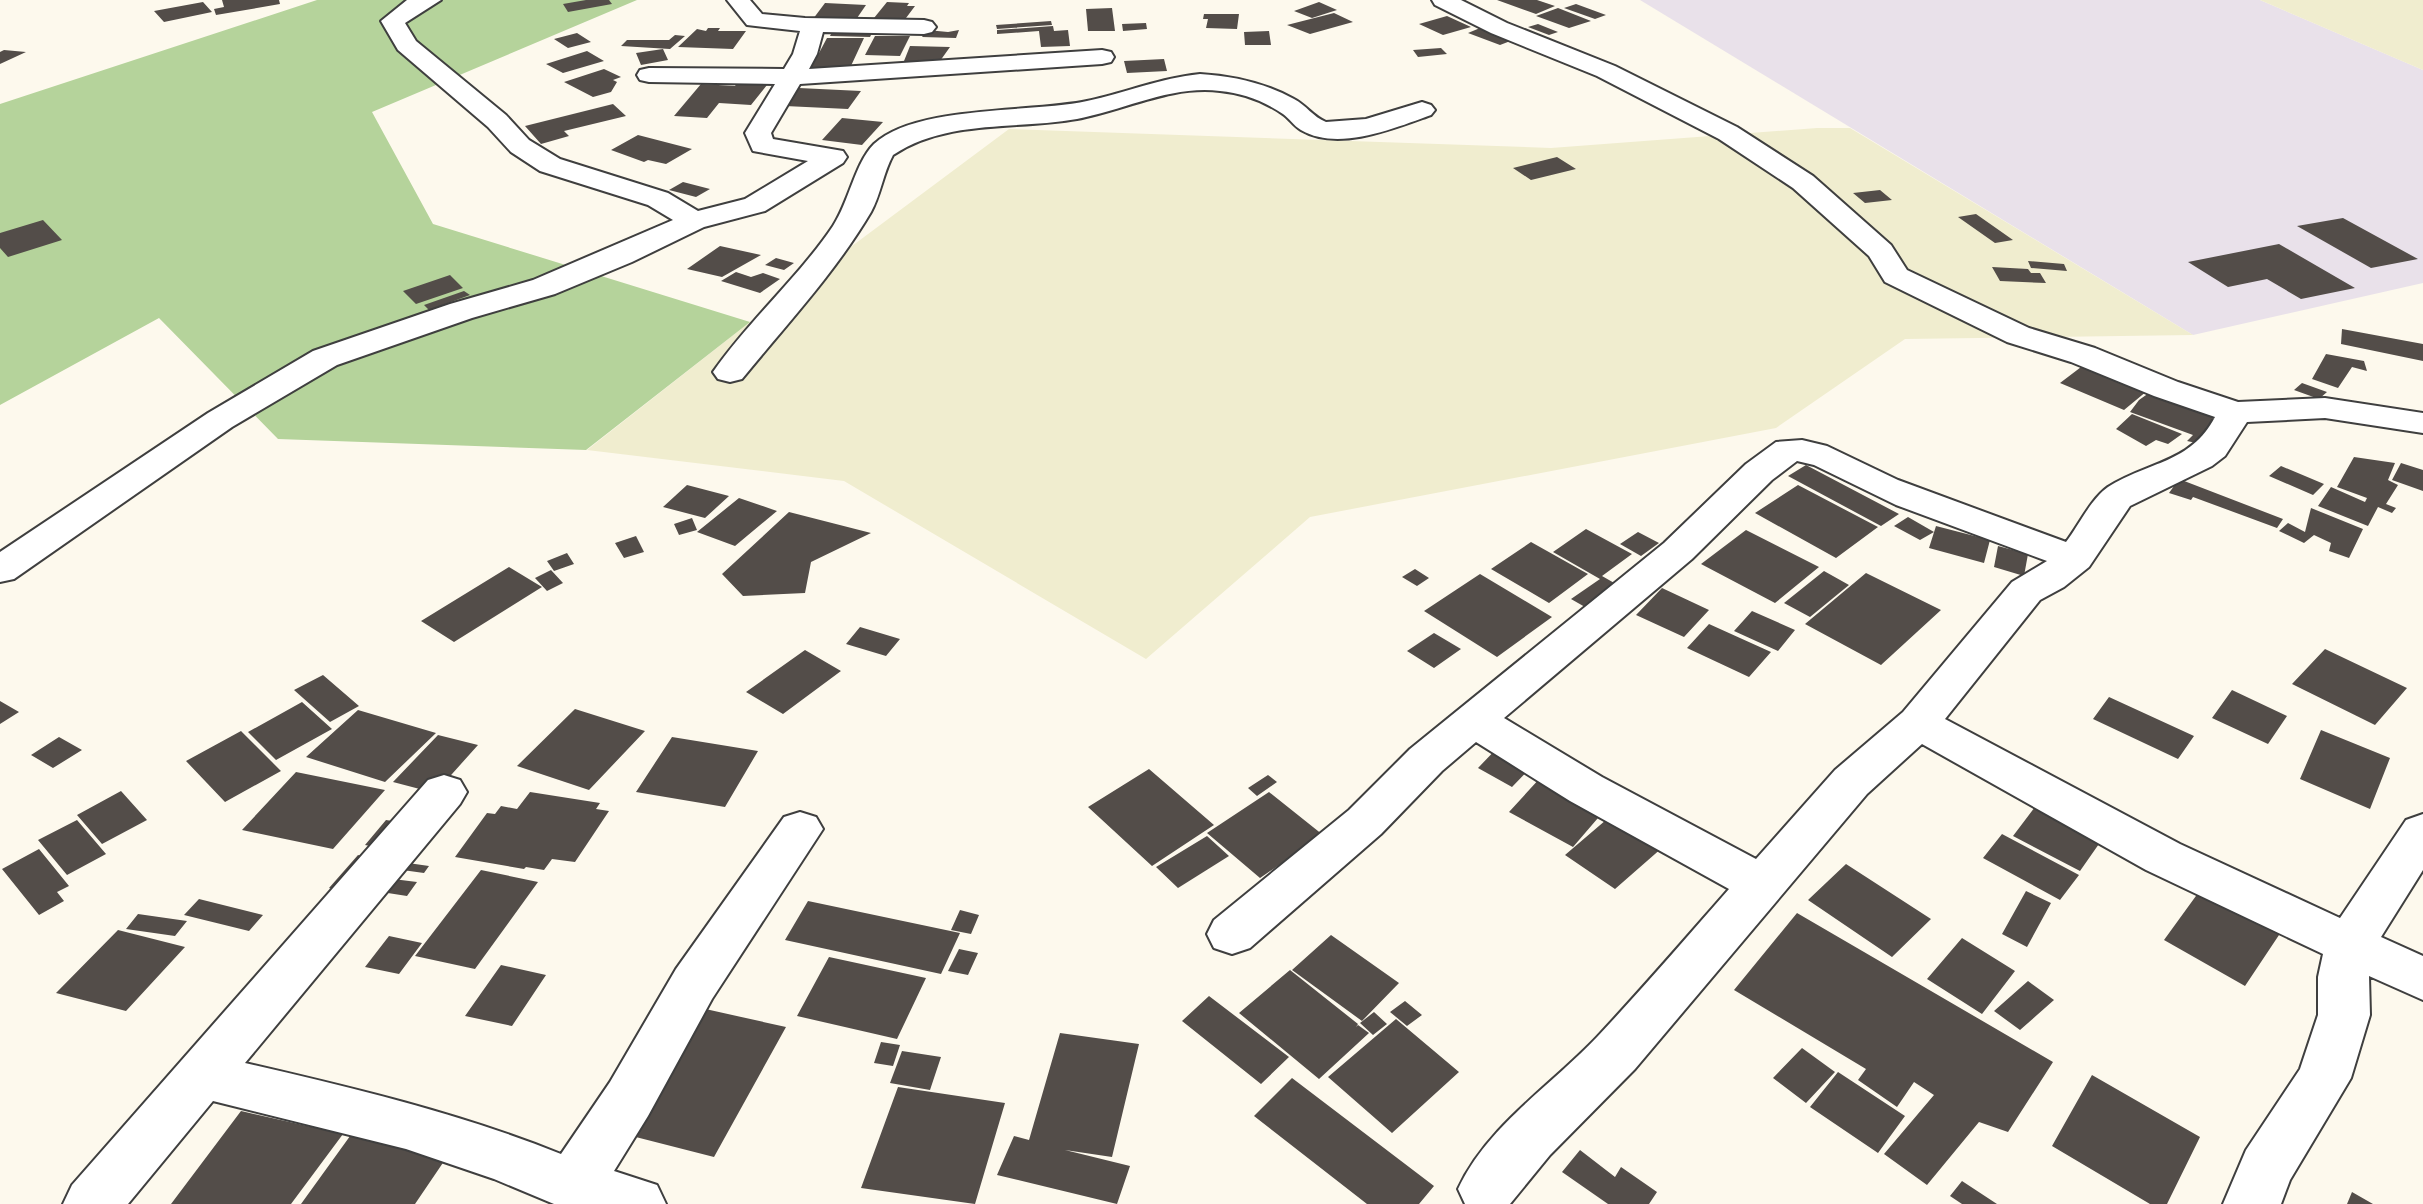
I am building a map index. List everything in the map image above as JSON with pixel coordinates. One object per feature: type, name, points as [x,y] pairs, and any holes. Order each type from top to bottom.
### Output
[{"type":"street","points":[[430,0],[417,3],[393,21],[406,45],[497,121],[520,146],[550,165],[658,199],[694,221]]},
{"type":"street","points":[[738,0],[755,20],[813,25],[924,27]]},
{"type":"street","points":[[1443,0],[1499,28],[1606,71],[1728,133],[1803,182],[1880,251],[1896,276],[2018,335],[2083,355],[2166,389],[2235,412],[2325,408],[2423,423]]},
{"type":"street","points":[[0,570],[207,428],[325,358],[461,311],[544,287],[621,256],[694,221],[755,205],[833,157],[762,145],[758,133],[805,54],[813,25]]},
{"type":"street","points":[[649,75],[793,77],[1102,57]]},
{"type":"street","points":[[986,66],[986,105],[1002,116]]},
{"type":"street","points":[[730,372],[830,250],[859,208],[883,150],[910,135],[1002,116],[1073,112],[1121,102],[1175,82],[1209,82],[1254,88],[1296,110],[1312,126],[1329,129],[1367,128],[1422,110]]},
{"type":"street","points":[[1487,1189],[1530,1137],[1616,1053],[1851,782],[1918,723],[2026,591],[2047,583],[2075,558],[2118,497],[2202,460],[2224,437],[2235,412]]},
{"type":"street","points":[[1232,934],[1365,822],[1426,760],[1678,551],[1759,472],[1789,450],[1820,454],[1875,484],[1968,522],[2075,558]]},
{"type":"street","points":[[1474,720],[1586,789],[1761,884]]},
{"type":"street","points":[[1918,723],[2163,857],[2423,979]]},
{"type":"street","points":[[92,1204],[444,792]]},
{"type":"street","points":[[573,1185],[629,1099],[694,984],[800,829]]},
{"type":"street","points":[[2252,1204],[2266,1168],[2324,1078],[2344,1015],[2343,977],[2350,943],[2423,832]]},
{"type":"street","points":[[200,1075],[406,1125],[505,1157],[573,1185],[637,1204]]},
{"type":"shaded area","points":[[1640,0],[2260,0],[2423,70],[2423,283],[2193,335]]},
{"type":"shaded area","points":[[2260,0],[2423,0],[2423,70]]},
{"type":"shaded area","points":[[1850,128],[2193,335],[1905,339],[1776,428],[1310,517],[1146,659],[844,481],[587,450],[750,322],[1009,129],[1551,148]]},
{"type":"green space","points":[[317,0],[637,0],[372,112],[433,224],[750,322],[586,450],[278,439],[159,318],[0,405],[0,104]]},
{"type":"building","points":[[222,0],[279,0],[280,4],[216,15],[214,9],[224,7]]},
{"type":"building","points":[[609,0],[612,4],[568,12],[563,4]]},
{"type":"building","points":[[1497,0],[1537,0],[1555,6],[1536,14]]},
{"type":"building","points":[[203,2],[212,12],[164,22],[154,11]]},
{"type":"building","points":[[887,2],[915,6],[906,18],[874,18]]},
{"type":"building","points":[[1319,2],[1337,10],[1312,18],[1294,11]]},
{"type":"building","points":[[825,3],[866,5],[855,21],[813,19]]},
{"type":"building","points":[[1576,4],[1606,15],[1595,19],[1564,8]]},
{"type":"building","points":[[1112,8],[1115,31],[1088,31],[1086,9]]},
{"type":"building","points":[[1558,8],[1591,21],[1569,28],[1536,16]]},
{"type":"building","points":[[1334,13],[1353,22],[1310,34],[1287,25]]},
{"type":"building","points":[[1204,14],[1239,14],[1237,29],[1206,28],[1208,19],[1203,19]]},
{"type":"building","points":[[1447,16],[1471,27],[1443,35],[1419,24]]},
{"type":"building","points":[[1051,21],[1052,25],[997,29],[996,25]]},
{"type":"building","points":[[1146,23],[1147,29],[1123,31],[1122,24]]},
{"type":"building","points":[[1538,24],[1558,32],[1549,35],[1528,27]]},
{"type":"building","points":[[1053,26],[1054,31],[1068,30],[1070,46],[1041,47],[1039,31],[997,34],[997,30]]},
{"type":"building","points":[[708,28],[746,31],[733,49],[678,47],[697,29],[706,31]]},
{"type":"building","points":[[834,28],[874,29],[870,37],[830,36]]},
{"type":"building","points":[[1480,28],[1513,40],[1500,45],[1468,33]]},
{"type":"building","points":[[927,30],[959,30],[956,38],[922,37]]},
{"type":"building","points":[[1269,31],[1271,45],[1245,45],[1244,32]]},
{"type":"building","points":[[577,33],[591,42],[568,48],[554,39]]},
{"type":"building","points":[[675,35],[685,36],[670,49],[621,46],[627,40],[669,40]]},
{"type":"building","points":[[875,36],[910,36],[900,56],[865,55]]},
{"type":"building","points":[[827,38],[864,38],[850,68],[811,68]]},
{"type":"building","points":[[910,46],[950,47],[940,61],[904,61]]},
{"type":"building","points":[[1441,48],[1447,54],[1418,57],[1413,50]]},
{"type":"building","points":[[663,49],[668,60],[641,65],[636,53]]},
{"type":"building","points":[[587,51],[604,61],[563,73],[546,64]]},
{"type":"building","points":[[0,52],[26,52],[0,64]]},
{"type":"building","points":[[1164,59],[1167,71],[1127,73],[1124,61]]},
{"type":"building","points":[[604,69],[621,77],[613,80],[617,82],[611,92],[593,97],[564,82]]},
{"type":"building","points":[[737,83],[767,85],[751,105],[719,103],[707,118],[674,116],[701,84],[735,86]]},
{"type":"building","points":[[799,88],[861,91],[848,109],[785,106]]},
{"type":"building","points":[[613,104],[626,116],[564,131],[569,136],[541,144],[525,126]]},
{"type":"building","points":[[842,118],[883,122],[862,145],[822,140]]},
{"type":"building","points":[[638,135],[692,149],[666,164],[644,162],[611,150]]},
{"type":"building","points":[[1557,157],[1576,169],[1531,180],[1513,168]]},
{"type":"building","points":[[683,182],[710,189],[696,197],[669,190]]},
{"type":"building","points":[[1880,190],[1892,200],[1865,203],[1853,193]]},
{"type":"building","points":[[1976,214],[2013,240],[1995,243],[1958,217]]},
{"type":"building","points":[[2343,218],[2418,259],[2371,268],[2297,226]]},
{"type":"building","points":[[43,220],[62,240],[8,257],[0,248],[0,233]]},
{"type":"building","points":[[2279,244],[2355,288],[2301,299],[2267,279],[2228,287],[2188,262]]},
{"type":"building","points":[[720,246],[761,255],[722,277],[687,269]]},
{"type":"building","points":[[776,258],[794,263],[784,270],[765,265]]},
{"type":"building","points":[[2028,261],[2064,264],[2067,271],[2031,268]]},
{"type":"building","points":[[1992,267],[2028,269],[2031,273],[2040,273],[2046,283],[2000,281]]},
{"type":"building","points":[[736,272],[751,277],[763,273],[780,279],[760,293],[721,281]]},
{"type":"building","points":[[450,275],[463,288],[416,304],[403,291]]},
{"type":"building","points":[[464,291],[470,295],[429,310],[424,305]]},
{"type":"building","points":[[2342,329],[2423,344],[2423,361],[2341,344]]},
{"type":"building","points":[[2326,354],[2364,361],[2367,371],[2352,367],[2338,388],[2312,379]]},
{"type":"building","points":[[2089,361],[2153,386],[2124,410],[2060,383]]},
{"type":"building","points":[[2302,383],[2327,392],[2319,399],[2294,390]]},
{"type":"building","points":[[2156,388],[2219,411],[2211,422],[2227,428],[2210,446],[2187,441],[2193,435],[2130,412],[2139,400]]},
{"type":"building","points":[[2132,414],[2182,434],[2168,444],[2156,440],[2146,446],[2116,429]]},
{"type":"building","points":[[2354,457],[2395,463],[2388,480],[2398,485],[2386,504],[2396,508],[2392,513],[2378,507],[2368,526],[2318,506],[2331,487],[2365,502],[2367,498],[2337,487]]},
{"type":"building","points":[[2401,463],[2423,470],[2423,491],[2392,480]]},
{"type":"building","points":[[1806,465],[1899,514],[1881,526],[1788,476]]},
{"type":"building","points":[[2281,466],[2324,484],[2313,495],[2269,476]]},
{"type":"building","points":[[2179,479],[2283,519],[2277,528],[2193,497],[2191,500],[2169,493]]},
{"type":"building","points":[[687,485],[729,496],[705,518],[663,507]]},
{"type":"building","points":[[1798,485],[1878,527],[1836,558],[1755,513]]},
{"type":"building","points":[[739,498],[777,511],[735,546],[697,532]]},
{"type":"building","points":[[2311,508],[2363,529],[2349,558],[2329,551],[2331,543],[2314,535],[2304,543],[2279,531],[2288,523],[2305,532]]},
{"type":"building","points":[[789,512],[871,533],[811,562],[805,593],[743,596],[722,574]]},
{"type":"building","points":[[1908,517],[1934,532],[1920,540],[1894,526]]},
{"type":"building","points":[[692,518],[697,530],[679,535],[674,524]]},
{"type":"building","points":[[1936,526],[1990,540],[1984,563],[1929,548]]},
{"type":"building","points":[[1586,529],[1632,554],[1602,576],[1623,588],[1592,611],[1571,599],[1600,579],[1553,552]]},
{"type":"building","points":[[1746,530],[1819,567],[1775,603],[1701,564]]},
{"type":"building","points":[[1638,532],[1659,543],[1641,556],[1620,544]]},
{"type":"building","points":[[636,536],[644,552],[624,558],[615,543]]},
{"type":"building","points":[[1531,542],[1588,574],[1549,603],[1491,569]]},
{"type":"building","points":[[1998,546],[2028,554],[2024,576],[1994,567]]},
{"type":"building","points":[[567,553],[574,564],[554,571],[547,561]]},
{"type":"building","points":[[509,567],[542,587],[454,642],[421,621]]},
{"type":"building","points":[[1415,569],[1429,578],[1417,586],[1402,577]]},
{"type":"building","points":[[551,570],[563,583],[547,591],[535,578]]},
{"type":"building","points":[[1824,571],[1849,585],[1810,617],[1784,603]]},
{"type":"building","points":[[1866,573],[1941,610],[1881,665],[1805,624]]},
{"type":"building","points":[[1480,574],[1552,617],[1497,657],[1424,611]]},
{"type":"building","points":[[1662,588],[1709,610],[1684,637],[1636,615]]},
{"type":"building","points":[[1752,611],[1795,630],[1778,651],[1734,631]]},
{"type":"building","points":[[1709,624],[1771,652],[1749,677],[1687,648]]},
{"type":"building","points":[[860,627],[900,639],[886,656],[846,644]]},
{"type":"building","points":[[1434,633],[1461,649],[1434,668],[1407,651]]},
{"type":"building","points":[[2325,649],[2407,688],[2375,725],[2292,684]]},
{"type":"building","points":[[805,650],[841,671],[783,714],[746,692]]},
{"type":"building","points":[[323,675],[359,706],[330,722],[294,690]]},
{"type":"building","points":[[2232,690],[2287,716],[2268,744],[2212,718]]},
{"type":"building","points":[[2109,697],[2194,736],[2178,759],[2093,719]]},
{"type":"building","points":[[0,701],[19,712],[0,724]]},
{"type":"building","points":[[302,702],[332,729],[276,760],[248,732]]},
{"type":"building","points":[[575,709],[645,731],[589,790],[517,766]]},
{"type":"building","points":[[358,710],[436,733],[385,782],[306,757]]},
{"type":"building","points":[[2321,730],[2390,758],[2370,809],[2300,779]]},
{"type":"building","points":[[241,731],[281,771],[225,802],[186,761]]},
{"type":"building","points":[[438,735],[478,745],[435,793],[393,782]]},
{"type":"building","points":[[59,737],[82,750],[53,768],[31,755]]},
{"type":"building","points":[[672,737],[758,751],[725,807],[636,792]]},
{"type":"building","points":[[1502,743],[1537,761],[1512,787],[1478,768]]},
{"type":"building","points":[[1149,769],[1214,825],[1152,866],[1088,807]]},
{"type":"building","points":[[296,772],[385,790],[333,849],[242,830]]},
{"type":"building","points":[[1268,775],[1277,782],[1257,796],[1248,788]]},
{"type":"building","points":[[1541,777],[1604,811],[1573,847],[1509,812]]},
{"type":"building","points":[[121,791],[147,820],[102,844],[77,815]]},
{"type":"building","points":[[530,792],[600,803],[596,809],[609,811],[575,862],[552,859],[544,870],[455,857],[487,813],[495,814],[501,806],[517,809]]},
{"type":"building","points":[[1269,792],[1323,835],[1260,878],[1207,833]]},
{"type":"building","points":[[2035,807],[2101,841],[2080,871],[2013,836]]},
{"type":"building","points":[[1613,814],[1663,847],[1615,889],[1565,855]]},
{"type":"building","points":[[77,820],[106,854],[67,875],[38,840]]},
{"type":"building","points":[[386,820],[405,823],[385,849],[365,845]]},
{"type":"building","points":[[2002,834],[2079,875],[2060,900],[1983,858]]},
{"type":"building","points":[[1207,836],[1229,856],[1178,888],[1156,867]]},
{"type":"building","points":[[39,849],[69,886],[57,892],[64,901],[39,915],[2,869]]},
{"type":"building","points":[[358,855],[378,860],[349,893],[329,888]]},
{"type":"building","points":[[401,862],[429,866],[424,873],[395,869]]},
{"type":"building","points":[[1846,864],[1931,919],[1892,957],[1808,900]]},
{"type":"building","points":[[481,870],[538,882],[475,969],[415,956]]},
{"type":"building","points":[[385,878],[417,882],[407,896],[375,891]]},
{"type":"building","points":[[2201,889],[2281,932],[2245,986],[2164,940]]},
{"type":"building","points":[[2026,891],[2051,903],[2027,947],[2002,934]]},
{"type":"building","points":[[199,899],[263,915],[249,931],[184,915]]},
{"type":"building","points":[[808,901],[960,933],[941,974],[785,940]]},
{"type":"building","points":[[960,910],[979,915],[971,934],[951,930]]},
{"type":"building","points":[[1797,913],[2053,1062],[2008,1132],[1979,1122],[1927,1185],[1884,1154],[1934,1095],[1914,1082],[1897,1107],[1858,1080],[1866,1069],[1734,990]]},
{"type":"building","points":[[138,914],[187,921],[175,936],[126,929]]},
{"type":"building","points":[[118,930],[185,947],[126,1011],[56,993]]},
{"type":"building","points":[[1331,935],[1399,983],[1362,1021],[1292,970]]},
{"type":"building","points":[[389,936],[422,943],[399,974],[365,967]]},
{"type":"building","points":[[1962,938],[2015,971],[1982,1014],[1927,979]]},
{"type":"building","points":[[959,949],[978,953],[968,975],[948,971]]},
{"type":"building","points":[[829,957],[926,978],[897,1039],[797,1016]]},
{"type":"building","points":[[501,965],[546,975],[512,1026],[465,1016]]},
{"type":"building","points":[[1290,970],[1358,1024],[1356,1027],[1358,1025],[1369,1033],[1319,1079],[1239,1013]]},
{"type":"building","points":[[2028,981],[2054,1000],[2020,1030],[1994,1011]]},
{"type":"building","points":[[1209,996],[1289,1057],[1261,1084],[1182,1021]]},
{"type":"building","points":[[1405,1001],[1422,1015],[1407,1026],[1390,1012]]},
{"type":"building","points":[[701,1008],[786,1027],[714,1157],[624,1134]]},
{"type":"building","points":[[1374,1012],[1387,1024],[1373,1035],[1360,1023]]},
{"type":"building","points":[[1396,1019],[1459,1072],[1392,1133],[1328,1077]]},
{"type":"building","points":[[1060,1033],[1139,1044],[1112,1157],[1065,1150],[1130,1166],[1117,1204],[997,1175],[1014,1136],[1029,1140]]},
{"type":"building","points":[[881,1042],[900,1045],[893,1066],[874,1063]]},
{"type":"building","points":[[1802,1048],[1835,1072],[1806,1103],[1773,1078]]},
{"type":"building","points":[[902,1051],[941,1057],[930,1090],[890,1083]]},
{"type":"building","points":[[1838,1072],[1905,1116],[1878,1153],[1810,1107]]},
{"type":"building","points":[[2092,1075],[2200,1137],[2167,1204],[2150,1204],[2052,1146]]},
{"type":"building","points":[[1292,1078],[1434,1186],[1419,1204],[1367,1204],[1254,1116]]},
{"type":"building","points":[[898,1087],[1005,1103],[975,1204],[861,1188]]},
{"type":"building","points":[[241,1111],[343,1134],[291,1204],[171,1204]]},
{"type":"building","points":[[358,1125],[453,1148],[415,1204],[301,1204]]},
{"type":"building","points":[[1580,1150],[1615,1177],[1621,1167],[1657,1192],[1649,1204],[1608,1204],[1562,1172]]},
{"type":"building","points":[[1962,1181],[1997,1204],[1962,1204],[1950,1196]]},
{"type":"building","points":[[2352,1192],[2373,1204],[2347,1204]]}]
